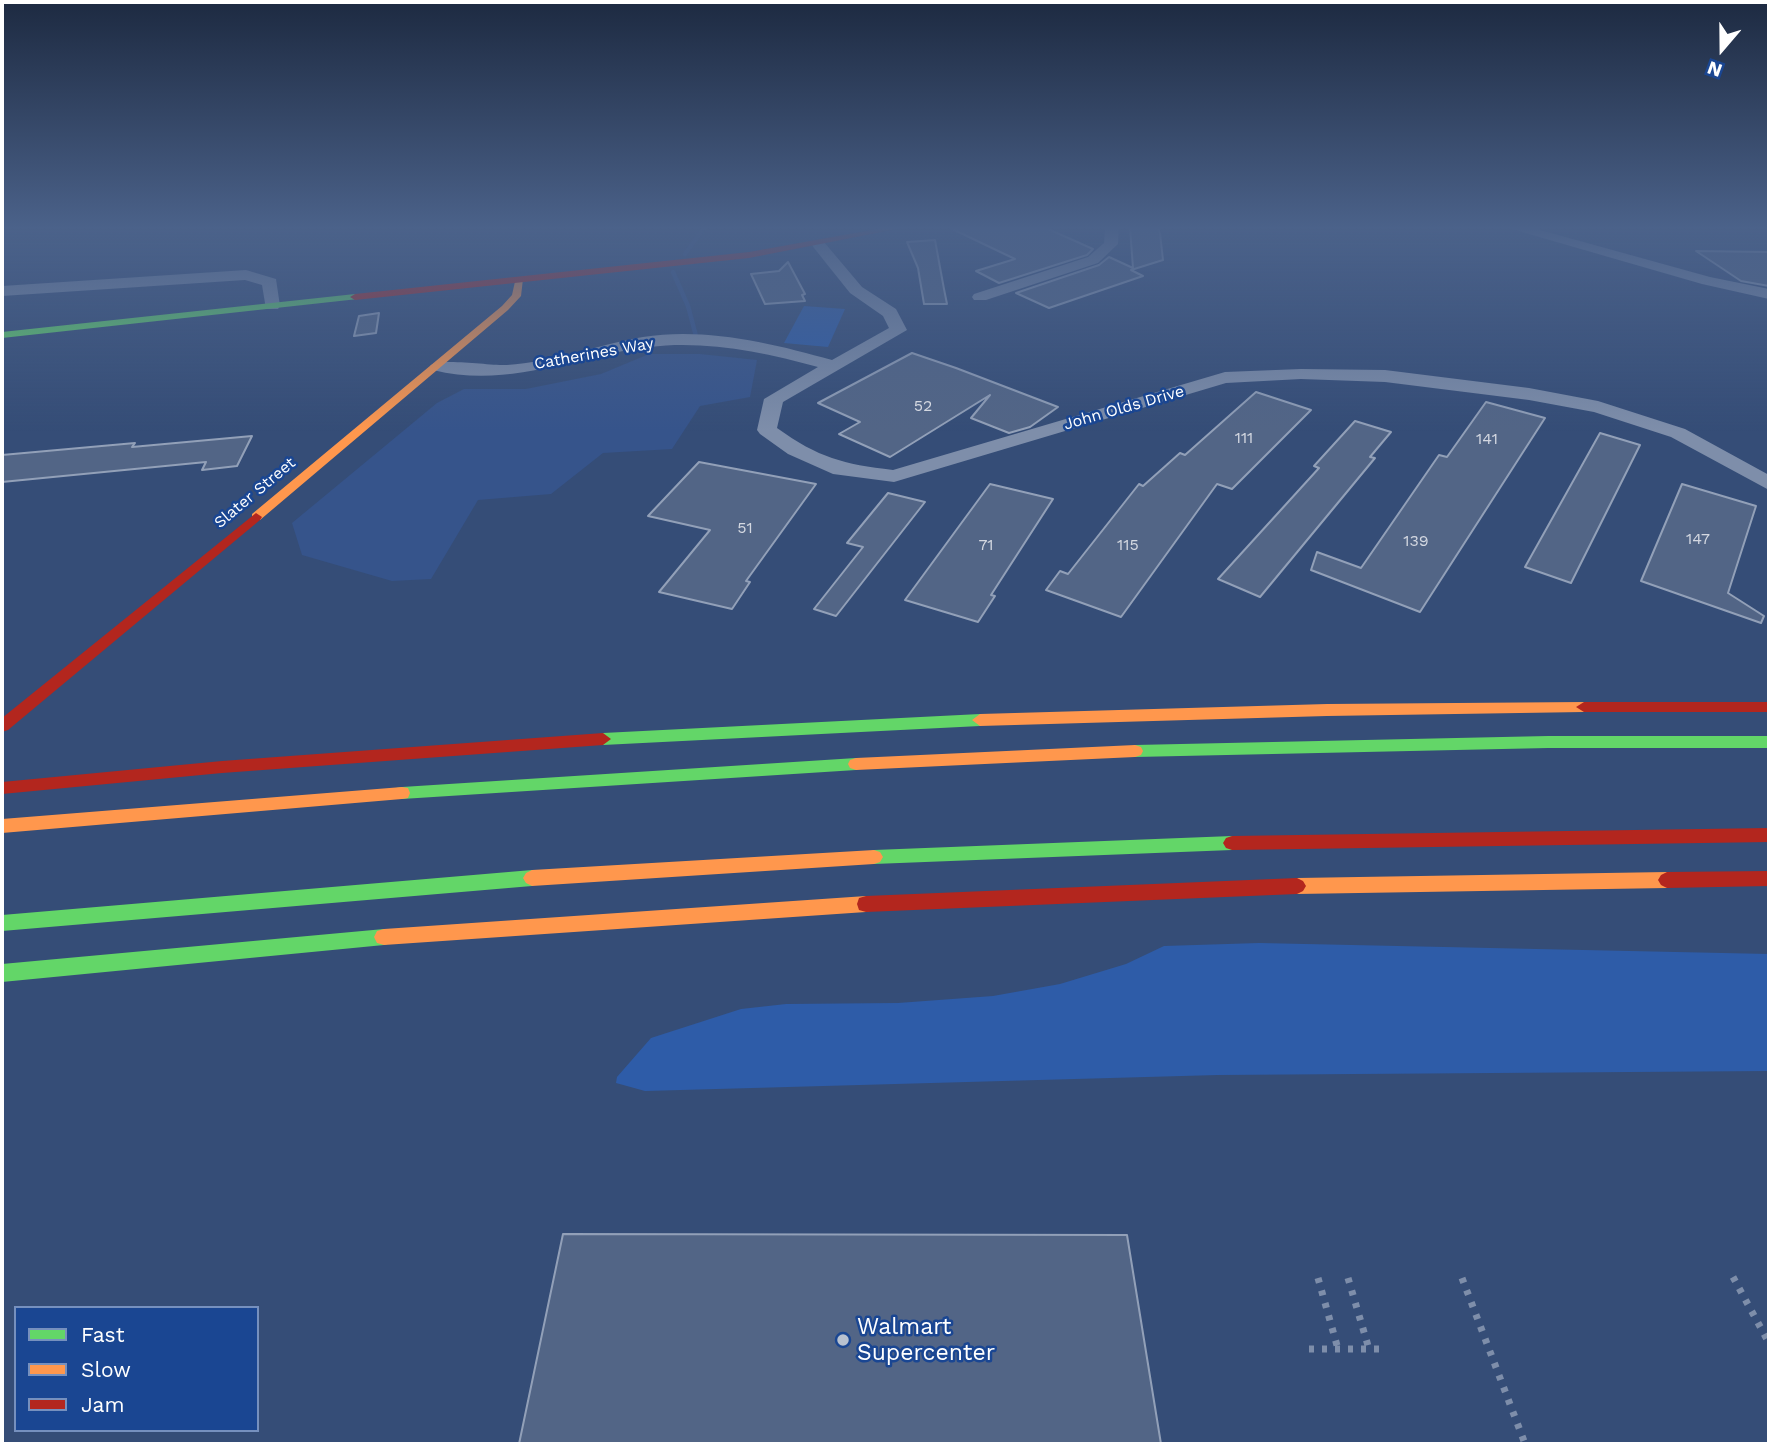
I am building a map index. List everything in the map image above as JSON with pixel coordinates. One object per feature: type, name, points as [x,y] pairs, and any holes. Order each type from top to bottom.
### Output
[{"type":"main road","points":[[2,335],[368,295]]},
{"type":"main road","name":"Slater Street","points":[[2,726],[439,366],[516,295]]},
{"type":"main road","points":[[9,787],[391,753],[892,723],[1361,709],[1769,707]]},
{"type":"main road","points":[[2,826],[463,786],[876,761],[1321,745],[1769,742]]},
{"type":"main road","points":[[2,923],[446,883],[891,854],[1327,838],[1769,835]]},
{"type":"main road","points":[[2,973],[423,933],[898,901],[1418,883],[1769,879]]},
{"type":"street","points":[[272,295],[272,306]]},
{"type":"street","name":"John Olds Drive","points":[[864,295],[890,313],[898,330],[774,399],[767,430],[795,450],[840,470],[894,475],[1225,378],[1301,373],[1385,376],[1529,394],[1598,407],[1678,433],[1769,484]]},
{"type":"street","points":[[980,298],[987,295]]},
{"type":"street","name":"Catherines Way","points":[[439,366],[489,371],[559,361],[648,341],[737,345],[789,352],[831,365]]},
{"type":"path","points":[[1733,1277],[1769,1343]]},
{"type":"path","points":[[1318,1278],[1338,1349]]},
{"type":"path","points":[[1348,1278],[1369,1349]]},
{"type":"path","points":[[1462,1278],[1524,1441]]},
{"type":"path","points":[[1309,1349],[1386,1349]]},
{"type":"shaded area","points":[[804,306],[845,309],[828,347],[784,343]]},
{"type":"shaded area","points":[[649,354],[700,354],[757,360],[750,397],[700,406],[672,449],[603,453],[551,494],[478,500],[431,579],[392,581],[302,555],[292,523],[437,403],[464,389],[526,389],[601,374]]},
{"type":"shaded area","points":[[1259,943],[1769,954],[1769,1071],[1218,1075],[645,1091],[616,1083],[617,1077],[651,1038],[741,1009],[786,1004],[898,1003],[993,996],[1060,984],[1126,964],[1164,946]]},
{"type":"building","points":[[761,295],[802,295],[805,301],[765,304]]},
{"type":"building","points":[[923,295],[945,295],[947,304],[924,304]]},
{"type":"building","points":[[1021,295],[1086,295],[1049,308]]},
{"type":"building","points":[[379,313],[376,333],[354,336],[359,316]]},
{"type":"building","points":[[912,353],[1058,407],[1030,427],[1009,433],[971,418],[990,395],[890,457],[839,434],[860,422],[818,403]]},
{"type":"building","points":[[1256,392],[1311,410],[1232,489],[1217,484],[1121,617],[1046,590],[1060,571],[1068,574],[1139,484],[1143,486],[1180,453],[1185,455]]},
{"type":"building","points":[[1486,402],[1545,418],[1420,612],[1311,570],[1317,552],[1361,568],[1439,455],[1447,457]]},
{"type":"building","points":[[1355,421],[1391,432],[1370,457],[1375,458],[1260,597],[1218,579],[1319,468],[1314,466]]},
{"type":"building","points":[[1600,433],[1640,445],[1571,583],[1525,567]]},
{"type":"building","points":[[252,436],[237,466],[202,470],[206,462],[2,482],[2,455]]},
{"type":"building","points":[[699,462],[816,484],[746,581],[750,582],[732,609],[659,592],[710,530],[648,516]]},
{"type":"building","points":[[990,484],[1053,499],[991,595],[995,596],[978,622],[905,600]]},
{"type":"building","points":[[1682,484],[1756,506],[1728,593],[1764,616],[1761,623],[1641,581]]},
{"type":"building","points":[[888,493],[925,502],[836,616],[814,609],[863,547],[847,543]]},
{"type":"building","name":"Walmart Supercenter","points":[[563,1234],[1127,1235],[1161,1444],[519,1444]]},
{"type":"waterway","points":[[683,295],[696,336]]},
{"type":"traffic: fast","points":[[2,335],[355,297]]},
{"type":"traffic: fast","points":[[603,739],[980,720]]},
{"type":"traffic: fast","points":[[1135,751],[1548,742],[1769,742]]},
{"type":"traffic: fast","points":[[402,793],[856,764]]},
{"type":"traffic: fast","points":[[874,857],[1232,843]]},
{"type":"traffic: fast","points":[[2,923],[532,878]]},
{"type":"traffic: fast","points":[[2,973],[384,937]]},
{"type":"traffic: slow","points":[[256,517],[505,308],[516,295]]},
{"type":"traffic: slow","points":[[980,720],[1327,710],[1584,707]]},
{"type":"traffic: slow","points":[[856,764],[1135,751]]},
{"type":"traffic: slow","points":[[2,826],[402,793]]},
{"type":"traffic: slow","points":[[532,878],[874,857]]},
{"type":"traffic: slow","points":[[1297,886],[1667,880]]},
{"type":"traffic: slow","points":[[384,937],[866,904]]},
{"type":"traffic: jam","points":[[355,297],[369,295]]},
{"type":"traffic: jam","points":[[2,726],[256,517]]},
{"type":"traffic: jam","points":[[1584,707],[1769,707]]},
{"type":"traffic: jam","points":[[2,788],[222,767],[603,739]]},
{"type":"traffic: jam","points":[[1232,843],[1769,835]]},
{"type":"traffic: jam","points":[[1667,880],[1769,879]]},
{"type":"traffic: jam","points":[[866,904],[1297,886]]},
{"type":"place","name":"Walmart Supercenter","points":[[843,1340]]}]
